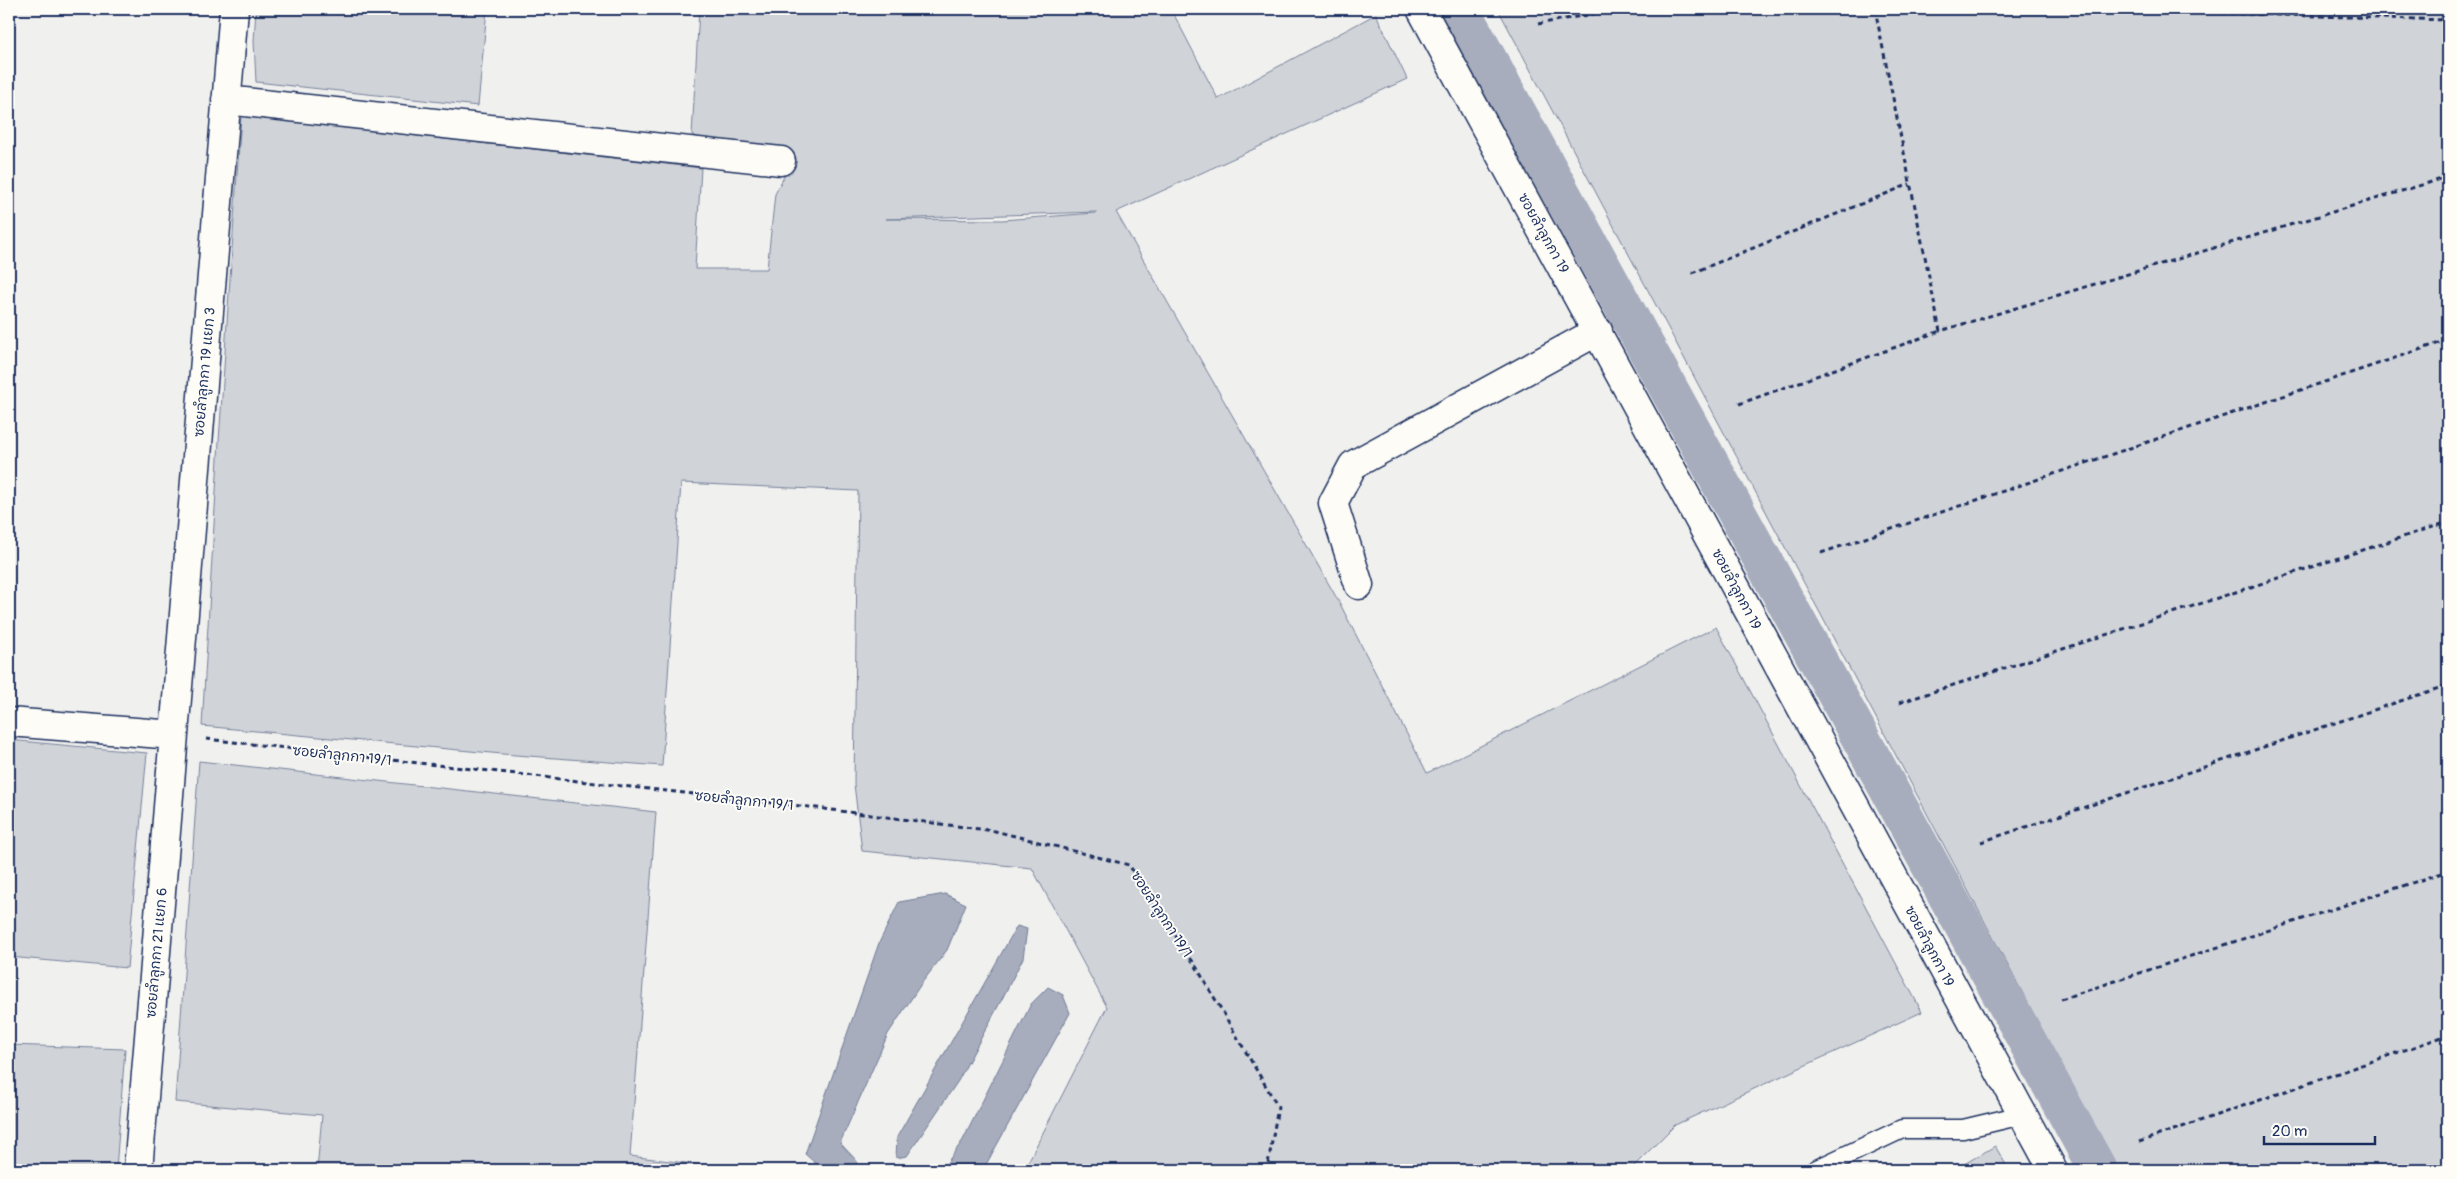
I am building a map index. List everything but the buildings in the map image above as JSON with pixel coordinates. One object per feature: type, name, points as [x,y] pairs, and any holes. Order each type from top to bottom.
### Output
[{"type":"street","name":"ซอยลำลูกกา 19 แยก 3","points":[[174,736],[234,9]]},
{"type":"street","name":"ซอยลำลูกกา 19","points":[[1421,9],[1598,331],[2053,1170]]},
{"type":"street","points":[[226,100],[781,161]]},
{"type":"street","points":[[1359,585],[1334,503],[1353,465],[1598,331]]},
{"type":"street","points":[[9,722],[174,736]]},
{"type":"street","name":"ซอยลำลูกกา 21 แยก 6","points":[[138,1170],[174,736]]},
{"type":"lane","points":[[1815,1170],[1902,1129],[1963,1129],[2022,1115]]},
{"type":"path","points":[[1538,24],[1620,9]]},
{"type":"path","points":[[1874,9],[1940,331]]},
{"type":"path","points":[[2086,9],[2448,20]]},
{"type":"path","points":[[1739,404],[1940,331],[2448,177]]},
{"type":"path","points":[[1692,273],[1910,184]]},
{"type":"path","points":[[1821,553],[2448,340]]},
{"type":"path","points":[[1899,703],[2448,522]]},
{"type":"path","points":[[1981,842],[2448,685]]},
{"type":"path","name":"ซอยลำลูกกา 19/1","points":[[174,736],[809,808],[994,831],[1129,865],[1197,968],[1278,1106],[1267,1170]]},
{"type":"path","points":[[2061,999],[2448,871]]},
{"type":"path","points":[[2139,1142],[2448,1035]]},
{"type":"shaded area","points":[[256,9],[487,9],[478,106],[256,82],[254,41]]},
{"type":"shaded area","points":[[699,9],[1171,9],[1218,99],[1376,14],[1407,79],[1116,212],[1339,602],[1427,773],[1716,627],[1922,1012],[1675,1125],[1634,1166],[1636,1170],[1024,1170],[1107,1007],[1032,868],[862,851],[854,784],[858,491],[681,483],[662,766],[502,754],[202,726],[241,116],[701,168],[695,269],[767,269],[775,194],[788,169],[692,135]],"holes":[[[1096,212],[1002,220],[886,219]]]},
{"type":"shaded area","points":[[1498,9],[2448,9],[2448,1170],[2117,1170]]},
{"type":"shaded area","points":[[9,740],[147,753],[127,968],[9,957]]},
{"type":"shaded area","points":[[199,761],[656,812],[630,1156],[742,1170],[317,1170],[322,1115],[175,1102]]},
{"type":"shaded area","points":[[9,1045],[125,1049],[116,1170],[9,1170]]},
{"type":"shaded area","points":[[1995,1146],[2009,1170],[1954,1170]]},
{"type":"water","points":[[945,894],[966,904],[947,950],[921,984],[888,1034],[840,1143],[857,1161],[856,1170],[823,1170],[805,1154],[879,943],[899,902]]},
{"type":"water","points":[[1017,926],[1027,929],[1023,958],[1002,999],[958,1081],[907,1156],[896,1158],[897,1137]]},
{"type":"water","points":[[1048,987],[1063,995],[1070,1013],[983,1170],[942,1170],[963,1140],[1031,1004]]},
{"type":"waterway","points":[[1460,9],[2098,1170]]}]
